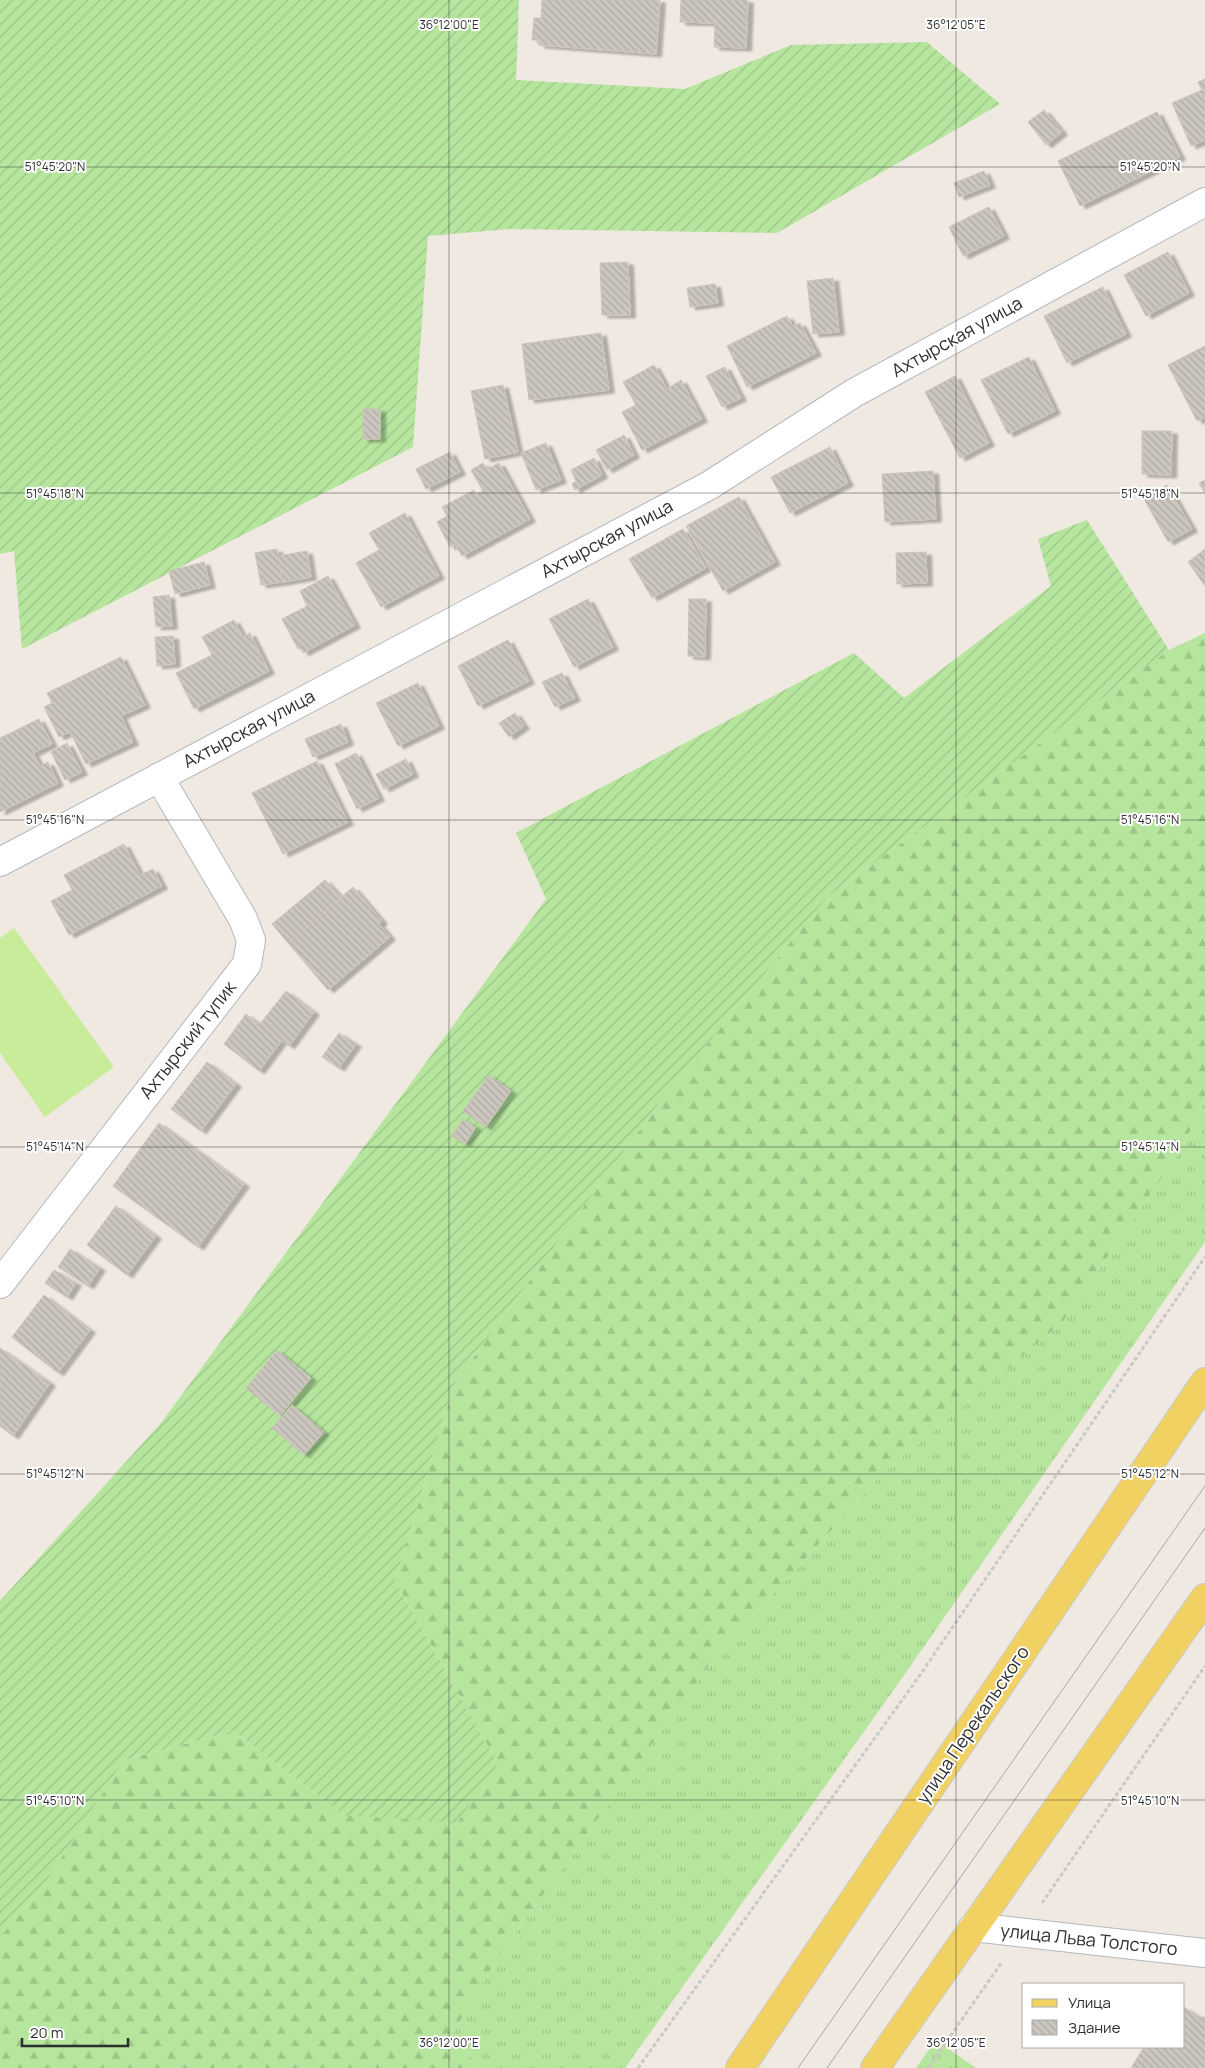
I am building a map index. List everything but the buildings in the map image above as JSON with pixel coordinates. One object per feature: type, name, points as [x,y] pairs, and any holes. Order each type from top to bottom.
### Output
[{"type":"main road","name":"улица Перекальского","points":[[740,2068],[1205,1382]]},
{"type":"main road","points":[[875,2068],[1205,1598]]},
{"type":"street","name":"Ахтырская улица","points":[[0,862],[710,484],[854,393],[1205,202]]},
{"type":"street","name":"Ахтырский тупик","points":[[0,1284],[247,964],[251,940],[243,919],[159,777]]},
{"type":"street","name":"улица Льва Толстого","points":[[973,1927],[1205,1953]]},
{"type":"path","points":[[638,2068],[920,1676],[1205,1257]]},
{"type":"path","points":[[928,2068],[1205,1666]]},
{"type":"green space","points":[[0,0],[519,0],[516,80],[685,89],[791,45],[927,42],[1000,104],[777,233],[510,229],[428,236],[413,447],[22,649],[14,551],[0,554]]},
{"type":"green space","points":[[1087,520],[1169,650],[828,896],[657,1106],[454,1384],[395,1581],[498,1764],[457,1823],[343,1815],[234,1731],[124,1760],[40,1891],[0,1937],[0,1601],[161,1423],[546,899],[516,833],[854,653],[904,698],[1051,586],[1038,539]]},
{"type":"green space","points":[[1205,633],[1205,1098],[1183,1147],[1062,1323],[883,1473],[710,1664],[499,1956],[453,2033],[479,2068],[0,2068],[0,1937],[40,1891],[124,1760],[234,1731],[343,1815],[498,1764],[395,1581],[454,1384],[657,1106],[828,896],[1169,650]]},
{"type":"green space","points":[[14,928],[114,1067],[45,1117],[0,1053],[0,938]]},
{"type":"green space","points":[[1205,1098],[1205,1242],[907,1671],[625,2068],[479,2068],[453,2033],[499,1956],[710,1664],[883,1473],[1062,1323],[1183,1147]]},
{"type":"green space","points":[[936,2040],[976,2068],[916,2068]]},
{"type":"tram line","points":[[798,2068],[1205,1486]]},
{"type":"tram line","points":[[827,2068],[1205,1528]]}]
